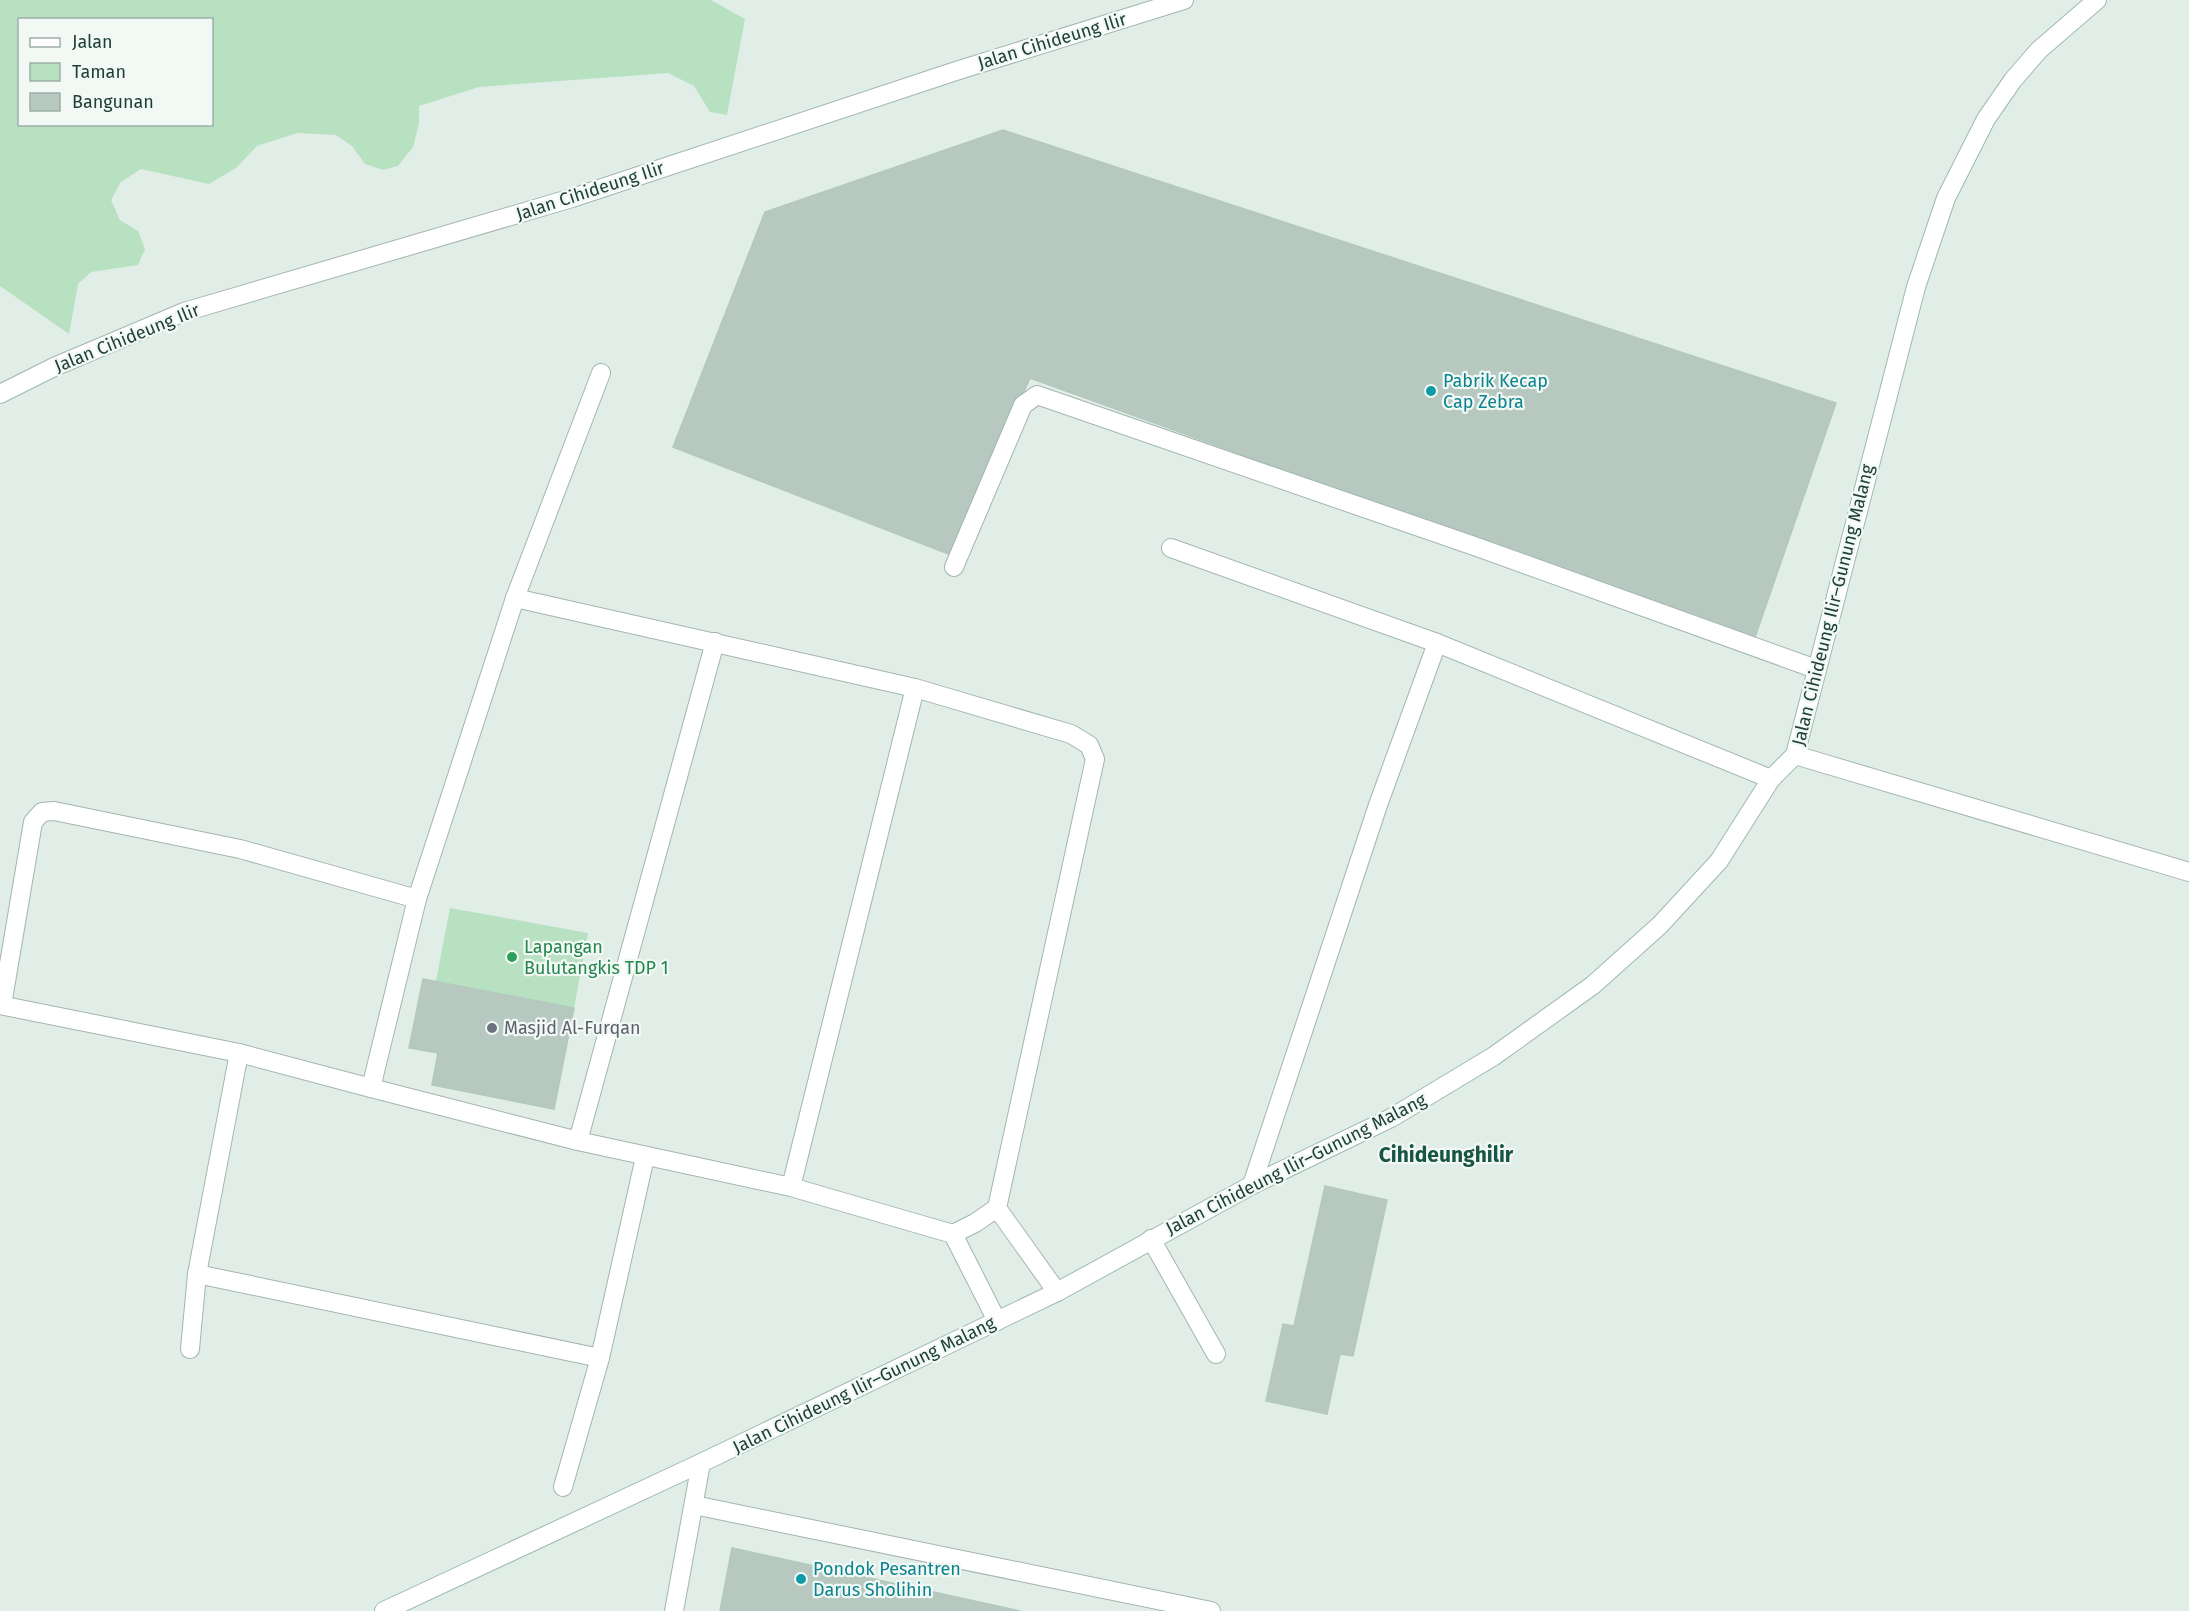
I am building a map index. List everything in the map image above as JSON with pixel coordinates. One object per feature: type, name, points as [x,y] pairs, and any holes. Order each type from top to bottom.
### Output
[{"type":"street","name":"Jalan Cihideung Ilir","points":[[0,394],[54,367],[184,312],[572,198],[956,71],[1184,0]]},
{"type":"street","name":"Jalan Cihideung Ilir–Gunung Malang","points":[[384,1611],[997,1322],[1057,1292],[1252,1185],[1391,1118],[1494,1056],[1593,985],[1660,925],[1719,861],[1771,779],[1795,755],[1916,287],[1946,198],[1986,119],[2013,80],[2040,50],[2097,0]]},
{"type":"street","points":[[371,1088],[417,899],[515,598],[601,373]]},
{"type":"street","points":[[954,567],[1023,405],[1037,395],[1477,547],[1816,669]]},
{"type":"street","points":[[1171,548],[1437,643],[1771,779]]},
{"type":"street","points":[[417,899],[240,849],[54,811],[42,812],[33,822],[1,1005],[239,1053],[578,1141],[791,1187],[953,1234],[997,1208],[1095,759],[1089,745],[1071,734],[915,687],[515,598]]},
{"type":"street","points":[[578,1141],[715,642]]},
{"type":"street","points":[[1252,1185],[1378,805],[1437,643]]},
{"type":"street","points":[[791,1187],[915,687]]},
{"type":"street","points":[[1795,755],[2189,872]]},
{"type":"street","points":[[190,1349],[197,1274],[239,1053]]},
{"type":"street","points":[[563,1487],[600,1358],[645,1157]]},
{"type":"street","points":[[997,1208],[1057,1292]]},
{"type":"street","points":[[953,1234],[997,1322]]},
{"type":"street","points":[[1151,1239],[1216,1354]]},
{"type":"street","points":[[197,1274],[600,1358]]},
{"type":"street","points":[[674,1611],[701,1463]]},
{"type":"street","points":[[694,1505],[1211,1611]]},
{"type":"green space","points":[[0,0],[711,0],[745,19],[727,115],[710,112],[694,86],[668,73],[479,87],[419,106],[419,124],[413,147],[398,166],[383,170],[365,164],[352,146],[336,135],[297,133],[257,146],[236,168],[209,184],[141,169],[121,182],[111,200],[120,220],[138,231],[145,249],[138,265],[91,272],[78,284],[69,334],[0,286]]},
{"type":"green space","name":"Lapangan Bulutangkis TDP 1","points":[[450,908],[588,933],[574,1008],[436,981]]},
{"type":"building","name":"Pabrik Kecap Cap Zebra","points":[[1003,130],[1836,403],[1754,640],[1030,378],[951,555],[673,447],[765,212]]},
{"type":"building","name":"Masjid Al-Furqan","points":[[423,979],[574,1008],[554,1109],[432,1085],[438,1053],[409,1048]]},
{"type":"building","points":[[1325,1186],[1387,1200],[1353,1356],[1340,1354],[1327,1414],[1266,1401],[1283,1324],[1294,1326]]},
{"type":"building","name":"Pondok Pesantren Darus Sholihin","points":[[732,1548],[1020,1611],[720,1611]]},
{"type":"place","name":"Pabrik Kecap Cap Zebra","points":[[1431,391]]},
{"type":"place","name":"Lapangan Bulutangkis TDP 1","points":[[512,957]]},
{"type":"place","name":"Masjid Al-Furqan","points":[[492,1028]]},
{"type":"place","name":"Pondok Pesantren Darus Sholihin","points":[[801,1579]]},
{"type":"district","name":"Cihideunghilir","points":[[1446,1155]]}]
